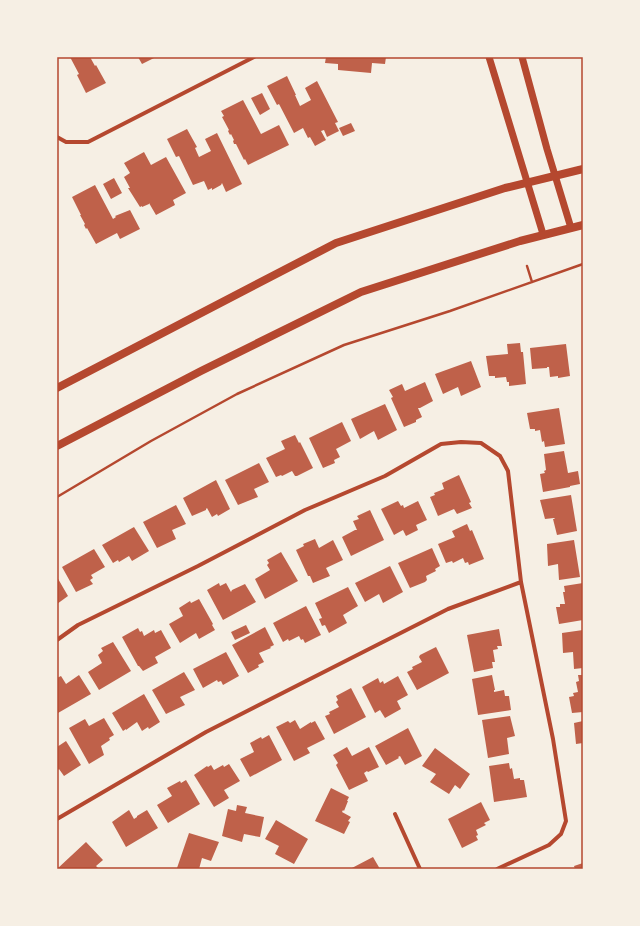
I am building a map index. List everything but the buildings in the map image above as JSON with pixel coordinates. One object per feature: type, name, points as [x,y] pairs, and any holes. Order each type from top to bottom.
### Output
[{"type":"main road","points":[[57,388],[336,243],[505,188],[583,169]]},
{"type":"main road","points":[[57,446],[201,371],[361,292],[543,234],[583,225]]},
{"type":"street","points":[[57,137],[66,142],[88,142],[254,57]]},
{"type":"street","points":[[489,57],[543,234]]},
{"type":"street","points":[[522,57],[571,228]]},
{"type":"street","points":[[57,640],[78,625],[198,566],[306,510],[385,476],[441,444],[461,442],[481,443],[500,456],[508,471],[521,582],[563,793],[566,821],[560,834],[549,845],[497,869]]},
{"type":"street","points":[[57,819],[206,732],[448,609],[521,582]]},
{"type":"street","points":[[395,814],[420,869]]},
{"type":"path","points":[[57,498],[151,441],[237,394],[344,345],[450,311],[583,264]]},
{"type":"path","points":[[527,266],[532,282]]}]
